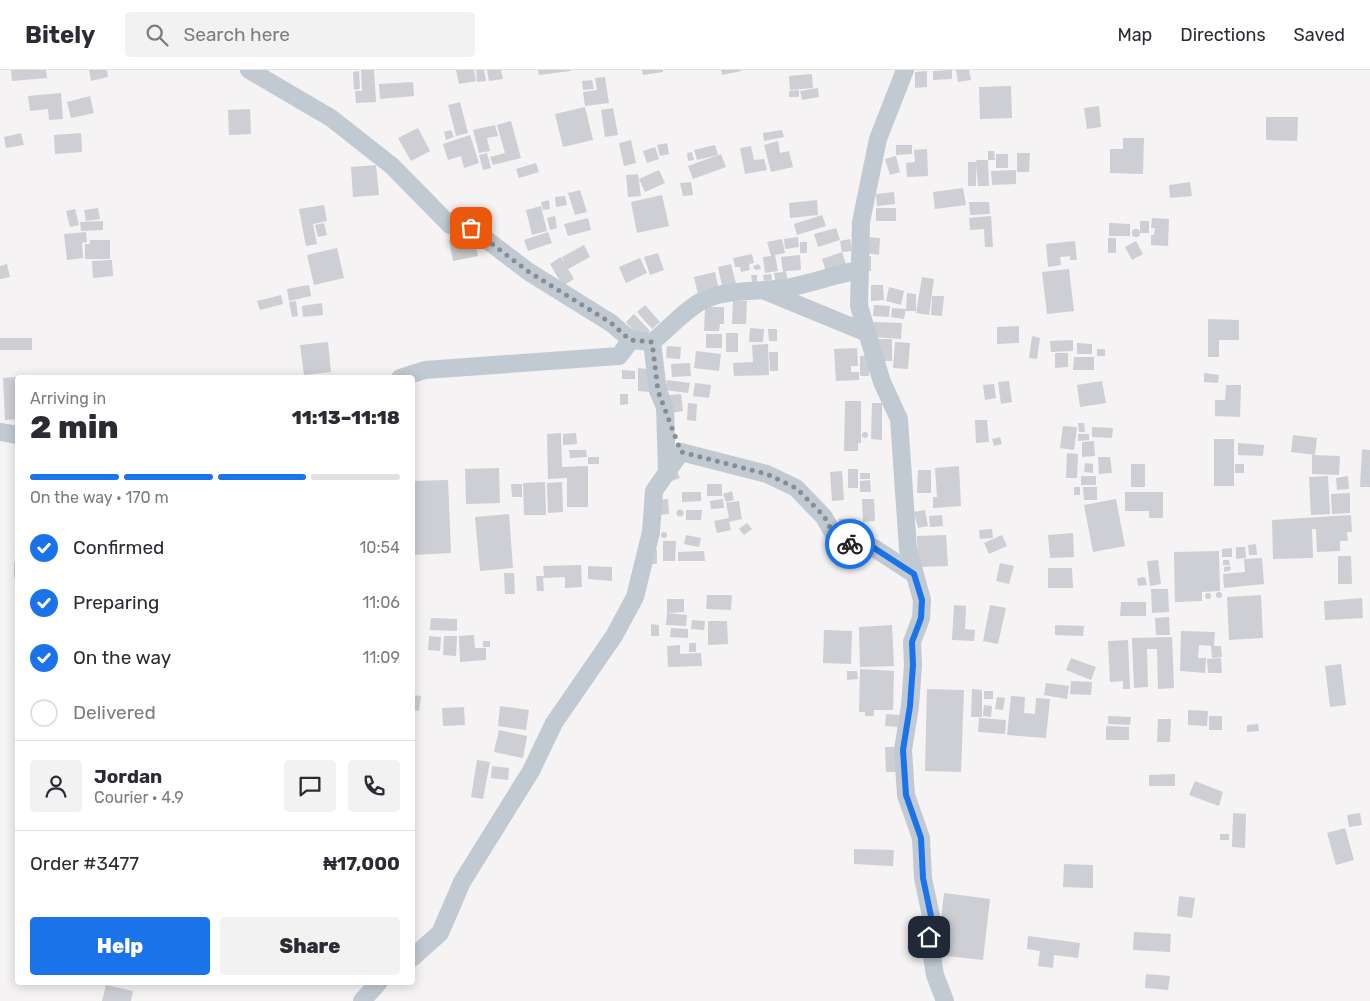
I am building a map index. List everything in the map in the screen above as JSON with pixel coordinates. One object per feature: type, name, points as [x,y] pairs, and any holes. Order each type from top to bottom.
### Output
[{"type":"street","points":[[249,70],[331,118],[392,166],[450,225],[471,228],[529,272],[611,323],[630,340],[652,342],[676,323],[689,308],[707,298],[765,291],[860,270]]},
{"type":"street","points":[[905,70],[878,139],[861,222],[859,306],[882,382],[899,419],[908,550],[922,600],[921,618],[912,642],[911,690],[903,750],[906,795],[921,838],[923,878],[931,916],[929,937],[935,975],[945,1001]]},
{"type":"street","points":[[765,291],[867,333]]},
{"type":"street","points":[[409,375],[425,370],[619,356],[630,340]]},
{"type":"street","points":[[652,342],[658,391],[681,452]]},
{"type":"street","points":[[665,407],[667,470]]},
{"type":"street","points":[[0,432],[15,434]]},
{"type":"street","points":[[681,452],[767,474],[796,488],[824,516],[834,535],[848,543],[874,548],[914,574]]},
{"type":"street","points":[[415,955],[440,933],[462,882],[531,771],[554,723],[614,636],[634,597],[651,532],[654,491],[681,452]]},
{"type":"street","points":[[362,1001],[376,985]]},
{"type":"building","points":[[11,70],[46,70],[47,78],[12,81]]},
{"type":"building","points":[[89,70],[107,70],[108,77],[91,81]]},
{"type":"building","points":[[361,70],[374,70],[376,102],[356,103],[355,91],[362,91]]},
{"type":"building","points":[[456,70],[474,70],[476,81],[459,84]]},
{"type":"building","points":[[476,70],[484,70],[486,81],[477,82]]},
{"type":"building","points":[[487,70],[501,70],[503,79],[489,81]]},
{"type":"building","points":[[538,70],[571,70],[571,71],[539,75]]},
{"type":"building","points":[[642,70],[663,70],[663,72],[643,75]]},
{"type":"building","points":[[721,70],[741,70],[741,71],[722,75]]},
{"type":"building","points":[[952,70],[952,79],[933,80],[933,71]]},
{"type":"building","points":[[956,70],[969,70],[971,80],[958,82]]},
{"type":"building","points":[[359,71],[360,89],[354,90],[353,72]]},
{"type":"building","points":[[927,71],[927,87],[915,88],[915,72]]},
{"type":"building","points":[[812,74],[813,88],[790,90],[789,76]]},
{"type":"building","points":[[605,77],[609,103],[585,106],[583,92],[597,90],[595,78]]},
{"type":"building","points":[[592,80],[594,89],[583,90],[582,81]]},
{"type":"building","points":[[413,82],[414,96],[380,99],[379,84]]},
{"type":"building","points":[[1011,86],[1012,118],[980,119],[979,87]]},
{"type":"building","points":[[818,88],[819,97],[802,100],[800,91]]},
{"type":"building","points":[[799,90],[799,97],[789,97],[789,91]]},
{"type":"building","points":[[61,93],[63,119],[49,120],[48,109],[30,111],[28,96]]},
{"type":"building","points":[[90,96],[94,113],[71,118],[67,102]]},
{"type":"building","points":[[460,102],[468,133],[456,136],[448,105]]},
{"type":"building","points":[[1099,106],[1101,127],[1087,129],[1084,108]]},
{"type":"building","points":[[585,107],[593,140],[563,147],[555,114]]},
{"type":"building","points":[[613,108],[618,135],[605,137],[601,110]]},
{"type":"building","points":[[250,109],[251,134],[229,135],[228,110]]},
{"type":"building","points":[[1266,117],[1298,117],[1297,141],[1266,140]]},
{"type":"building","points":[[511,121],[521,158],[493,165],[490,157],[505,153],[497,125]]},
{"type":"building","points":[[495,125],[498,136],[487,138],[490,151],[479,153],[473,130]]},
{"type":"building","points":[[418,128],[430,151],[411,161],[398,138]]},
{"type":"building","points":[[451,130],[454,137],[446,140],[444,132]]},
{"type":"building","points":[[782,130],[784,137],[764,141],[763,133]]},
{"type":"building","points":[[21,133],[24,145],[6,148],[4,137]]},
{"type":"building","points":[[81,133],[82,152],[55,154],[54,135]]},
{"type":"building","points":[[470,135],[479,163],[464,168],[461,156],[448,160],[443,144]]},
{"type":"building","points":[[1123,138],[1144,138],[1143,174],[1110,173],[1110,149],[1123,149]]},
{"type":"building","points":[[631,140],[636,163],[624,166],[619,143]]},
{"type":"building","points":[[778,141],[780,153],[789,151],[793,167],[771,172],[764,145]]},
{"type":"building","points":[[667,143],[669,154],[660,156],[657,145]]},
{"type":"building","points":[[715,145],[718,155],[697,160],[694,150]]},
{"type":"building","points":[[896,145],[912,145],[912,154],[896,155]]},
{"type":"building","points":[[751,146],[754,160],[764,159],[767,170],[745,174],[740,148]]},
{"type":"building","points":[[655,147],[659,159],[647,163],[643,151]]},
{"type":"building","points":[[927,149],[928,176],[907,177],[906,163],[915,162],[914,150]]},
{"type":"building","points":[[988,151],[994,151],[995,160],[988,160]]},
{"type":"building","points":[[692,152],[694,160],[688,161],[687,153]]},
{"type":"building","points":[[487,153],[491,168],[483,170],[479,155]]},
{"type":"building","points":[[1017,153],[1030,153],[1029,172],[1017,172]]},
{"type":"building","points":[[721,154],[726,167],[693,179],[688,166]]},
{"type":"building","points":[[996,154],[1008,154],[1008,168],[996,168]]},
{"type":"building","points":[[896,156],[900,172],[890,175],[885,159]]},
{"type":"building","points":[[976,160],[988,160],[989,186],[978,186],[976,165],[976,186],[968,186],[968,162],[977,162]]},
{"type":"building","points":[[536,163],[539,172],[519,178],[516,169]]},
{"type":"building","points":[[376,165],[379,195],[353,197],[351,167]]},
{"type":"building","points":[[659,170],[665,183],[645,192],[639,179]]},
{"type":"building","points":[[1016,170],[1016,184],[992,185],[991,171]]},
{"type":"building","points":[[638,174],[641,196],[628,197],[626,175]]},
{"type":"building","points":[[691,182],[693,195],[683,196],[680,183]]},
{"type":"building","points":[[1190,182],[1192,196],[1170,198],[1169,185]]},
{"type":"building","points":[[963,188],[966,205],[935,209],[933,192]]},
{"type":"building","points":[[580,190],[587,212],[575,215],[568,193]]},
{"type":"building","points":[[894,192],[895,204],[877,206],[876,194]]},
{"type":"building","points":[[662,195],[669,226],[637,233],[631,202]]},
{"type":"building","points":[[565,196],[567,205],[556,207],[555,197]]},
{"type":"building","points":[[549,200],[550,209],[543,210],[541,202]]},
{"type":"building","points":[[817,200],[818,215],[790,218],[789,203]]},
{"type":"building","points":[[969,202],[989,202],[990,214],[970,215]]},
{"type":"building","points":[[324,205],[327,221],[313,224],[317,244],[306,246],[299,209]]},
{"type":"building","points":[[541,206],[547,231],[532,235],[526,210]]},
{"type":"building","points":[[98,208],[100,219],[86,221],[84,210]]},
{"type":"building","points":[[876,208],[896,208],[896,221],[876,221]]},
{"type":"building","points":[[75,209],[79,225],[70,227],[66,211]]},
{"type":"building","points":[[822,215],[826,226],[797,235],[794,224]]},
{"type":"building","points":[[555,216],[557,228],[550,230],[547,218]]},
{"type":"building","points":[[991,216],[993,247],[985,247],[984,229],[970,230],[969,218]]},
{"type":"building","points":[[588,218],[591,230],[568,236],[564,224]]},
{"type":"building","points":[[1152,218],[1169,219],[1168,246],[1151,245],[1151,235],[1154,235],[1155,228],[1151,228]]},
{"type":"building","points":[[103,221],[103,230],[81,231],[80,222]]},
{"type":"building","points":[[1140,221],[1149,221],[1149,233],[1140,233]]},
{"type":"building","points":[[324,223],[327,235],[318,237],[315,225]]},
{"type":"building","points":[[1109,223],[1130,224],[1130,236],[1109,236]]},
{"type":"building","points":[[836,228],[840,240],[818,247],[814,234]]},
{"type":"building","points":[[1136,229],[1140,233],[1136,237],[1132,233]]},
{"type":"building","points":[[86,232],[87,242],[82,243],[83,258],[67,260],[64,234]]},
{"type":"building","points":[[548,232],[552,243],[528,251],[524,240]]},
{"type":"building","points":[[474,235],[478,256],[453,261],[449,240]]},
{"type":"building","points":[[798,237],[799,247],[785,249],[784,239]]},
{"type":"building","points":[[867,237],[880,238],[879,255],[865,253]]},
{"type":"building","points":[[1108,238],[1116,238],[1116,253],[1108,253]]},
{"type":"building","points":[[782,239],[785,253],[775,255],[778,271],[765,273],[763,257],[771,256],[767,242]]},
{"type":"building","points":[[850,239],[852,251],[842,252],[840,241]]},
{"type":"building","points":[[90,240],[110,240],[110,259],[85,259],[85,244],[90,244]]},
{"type":"building","points":[[1075,241],[1077,260],[1070,260],[1070,256],[1060,257],[1061,265],[1048,267],[1046,244]]},
{"type":"building","points":[[1136,241],[1143,254],[1132,260],[1125,247]]},
{"type":"building","points":[[800,242],[807,242],[807,253],[800,253]]},
{"type":"building","points":[[584,245],[590,257],[568,269],[574,279],[563,286],[550,264],[561,257],[565,264],[562,257]]},
{"type":"building","points":[[337,248],[344,278],[314,285],[307,255]]},
{"type":"building","points":[[842,252],[846,264],[826,271],[822,259]]},
{"type":"building","points":[[658,253],[664,270],[650,275],[644,257]]},
{"type":"building","points":[[752,254],[754,263],[749,264],[750,270],[741,272],[740,267],[735,267],[733,258]]},
{"type":"building","points":[[800,255],[801,270],[786,271],[788,282],[776,284],[774,273],[783,272],[781,257]]},
{"type":"building","points":[[871,256],[871,271],[863,271],[862,257]]},
{"type":"building","points":[[640,258],[647,273],[626,283],[619,267]]},
{"type":"building","points":[[112,260],[113,276],[93,278],[92,261]]},
{"type":"building","points":[[7,264],[10,277],[0,279],[0,266]]},
{"type":"building","points":[[731,264],[738,291],[724,295],[718,267]]},
{"type":"building","points":[[759,264],[761,269],[755,270],[753,266]]},
{"type":"building","points":[[1069,269],[1074,311],[1047,314],[1042,272]]},
{"type":"building","points":[[715,272],[719,290],[698,294],[694,277]]},
{"type":"building","points":[[771,274],[772,280],[764,281],[763,275]]},
{"type":"building","points":[[751,275],[757,275],[757,282],[752,282]]},
{"type":"building","points":[[922,277],[934,279],[929,315],[916,313]]},
{"type":"building","points":[[309,285],[311,296],[289,301],[287,289]]},
{"type":"building","points":[[871,285],[883,285],[884,300],[871,301]]},
{"type":"building","points":[[889,287],[904,291],[901,305],[886,301]]},
{"type":"building","points":[[907,293],[916,294],[916,311],[906,311]]},
{"type":"building","points":[[281,295],[283,304],[260,310],[257,301]]},
{"type":"building","points":[[932,296],[944,296],[942,316],[931,315]]},
{"type":"building","points":[[296,301],[298,316],[292,317],[289,302]]},
{"type":"building","points":[[733,301],[747,301],[746,324],[732,324]]},
{"type":"building","points":[[322,303],[323,315],[303,317],[302,306]]},
{"type":"building","points":[[645,305],[660,322],[652,329],[637,312]]},
{"type":"building","points":[[874,305],[890,306],[889,317],[873,316]]},
{"type":"building","points":[[705,307],[724,307],[724,324],[720,324],[719,331],[704,331]]},
{"type":"building","points":[[892,308],[906,309],[904,319],[891,317]]},
{"type":"building","points":[[634,314],[650,331],[641,339],[626,322]]},
{"type":"building","points":[[1208,319],[1239,320],[1239,340],[1219,340],[1219,357],[1208,357]]},
{"type":"building","points":[[874,322],[902,323],[901,339],[874,337]]},
{"type":"building","points":[[1019,326],[1019,343],[997,344],[997,327]]},
{"type":"building","points":[[750,328],[764,329],[763,342],[749,342]]},
{"type":"building","points":[[768,329],[777,329],[777,341],[769,341]]},
{"type":"building","points":[[726,333],[738,333],[738,352],[726,352]]},
{"type":"building","points":[[706,334],[722,334],[722,348],[706,348]]},
{"type":"building","points":[[1032,336],[1040,338],[1037,359],[1029,358]]},
{"type":"building","points":[[0,338],[32,338],[32,350],[0,350]]},
{"type":"building","points":[[878,339],[892,339],[892,361],[878,361]]},
{"type":"building","points":[[1073,340],[1073,351],[1051,352],[1050,341]]},
{"type":"building","points":[[328,342],[331,372],[304,375],[300,345]]},
{"type":"building","points":[[895,342],[910,343],[908,369],[893,368]]},
{"type":"building","points":[[1077,343],[1092,344],[1092,354],[1077,354]]},
{"type":"building","points":[[768,344],[769,375],[734,376],[733,363],[753,362],[752,345]]},
{"type":"building","points":[[667,346],[681,347],[680,359],[666,358]]},
{"type":"building","points":[[857,348],[858,366],[851,366],[851,372],[859,372],[859,380],[836,381],[834,349]]},
{"type":"building","points":[[1097,349],[1105,349],[1105,356],[1097,356]]},
{"type":"building","points":[[696,351],[721,354],[719,371],[694,368]]},
{"type":"building","points":[[769,352],[778,352],[778,371],[770,371]]},
{"type":"building","points":[[1055,353],[1068,353],[1068,367],[1055,368]]},
{"type":"building","points":[[869,355],[869,376],[860,376],[860,356]]},
{"type":"building","points":[[1074,357],[1094,357],[1094,370],[1073,370]]},
{"type":"building","points":[[690,363],[691,376],[672,377],[671,364]]},
{"type":"building","points":[[638,368],[649,369],[649,392],[638,391]]},
{"type":"building","points":[[622,370],[635,371],[635,379],[622,379]]},
{"type":"building","points":[[1204,373],[1219,375],[1218,383],[1204,382]]},
{"type":"building","points":[[15,377],[15,419],[5,420],[3,378]]},
{"type":"building","points":[[667,380],[690,383],[688,393],[665,390]]},
{"type":"building","points":[[1009,381],[1012,402],[1001,404],[998,382]]},
{"type":"building","points":[[1102,381],[1106,403],[1080,407],[1077,385]]},
{"type":"building","points":[[695,383],[711,385],[709,398],[693,396]]},
{"type":"building","points":[[994,384],[996,398],[985,400],[983,385]]},
{"type":"building","points":[[1226,385],[1241,385],[1240,417],[1215,416],[1215,400],[1225,400]]},
{"type":"building","points":[[620,394],[628,394],[628,404],[620,405]]},
{"type":"building","points":[[681,394],[683,411],[671,413],[669,395]]},
{"type":"building","points":[[845,401],[861,401],[861,443],[858,443],[858,451],[844,451]]},
{"type":"building","points":[[688,403],[697,404],[696,421],[687,420]]},
{"type":"building","points":[[872,403],[882,403],[882,440],[871,439]]},
{"type":"building","points":[[975,420],[987,420],[989,442],[976,443]]},
{"type":"building","points":[[1078,423],[1084,423],[1085,432],[1079,432]]},
{"type":"building","points":[[1063,426],[1077,427],[1074,450],[1060,448]]},
{"type":"building","points":[[1092,427],[1113,428],[1112,438],[1092,437]]},
{"type":"building","points":[[865,432],[868,435],[865,438],[862,435]]},
{"type":"building","points":[[561,433],[562,467],[588,466],[588,507],[567,507],[567,478],[548,479],[547,434]]},
{"type":"building","points":[[576,433],[577,444],[563,445],[563,434]]},
{"type":"building","points":[[1078,434],[1089,434],[1089,440],[1078,441]]},
{"type":"building","points":[[1293,435],[1317,438],[1315,455],[1291,452]]},
{"type":"building","points":[[1000,437],[1002,444],[994,446],[992,439]]},
{"type":"building","points":[[1214,439],[1234,439],[1234,486],[1214,486]]},
{"type":"building","points":[[1094,441],[1095,456],[1082,457],[1082,442]]},
{"type":"building","points":[[1238,443],[1264,445],[1263,456],[1238,455]]},
{"type":"building","points":[[1362,449],[1370,450],[1370,487],[1360,487]]},
{"type":"building","points":[[569,450],[586,450],[587,457],[570,458]]},
{"type":"building","points":[[1067,453],[1078,454],[1077,478],[1066,478]]},
{"type":"building","points":[[1312,455],[1340,456],[1339,475],[1312,474]]},
{"type":"building","points":[[588,457],[599,457],[599,464],[588,464]]},
{"type":"building","points":[[1098,457],[1110,457],[1112,473],[1099,474]]},
{"type":"building","points":[[1085,463],[1093,464],[1093,473],[1084,472]]},
{"type":"building","points":[[1131,464],[1145,464],[1145,487],[1131,487]]},
{"type":"building","points":[[1235,464],[1244,464],[1244,473],[1235,473]]},
{"type":"building","points":[[959,466],[961,506],[933,508],[933,497],[937,497],[935,468]]},
{"type":"building","points":[[499,468],[500,503],[466,504],[465,469]]},
{"type":"building","points":[[676,469],[680,478],[672,481],[668,473]]},
{"type":"building","points":[[848,469],[858,469],[858,488],[848,488]]},
{"type":"building","points":[[918,470],[931,470],[931,493],[917,493]]},
{"type":"building","points":[[842,471],[844,500],[832,501],[830,472]]},
{"type":"building","points":[[860,473],[870,473],[870,479],[860,479]]},
{"type":"building","points":[[1081,476],[1096,476],[1096,485],[1081,485]]},
{"type":"building","points":[[1328,476],[1330,514],[1311,515],[1309,477]]},
{"type":"building","points":[[1348,476],[1349,489],[1337,490],[1336,478]]},
{"type":"building","points":[[448,480],[451,553],[415,555],[415,481]]},
{"type":"building","points":[[870,480],[871,492],[860,492],[860,481]]},
{"type":"building","points":[[545,482],[546,515],[524,515],[523,483]]},
{"type":"building","points":[[562,482],[563,512],[548,513],[547,483]]},
{"type":"building","points":[[511,484],[522,484],[522,497],[512,497]]},
{"type":"building","points":[[707,484],[722,484],[722,496],[707,496]]},
{"type":"building","points":[[1074,487],[1080,487],[1080,495],[1074,495]]},
{"type":"building","points":[[1083,487],[1097,487],[1097,500],[1084,500]]},
{"type":"building","points":[[732,491],[734,500],[726,502],[723,494]]},
{"type":"building","points":[[682,492],[701,492],[701,501],[682,502]]},
{"type":"building","points":[[1125,492],[1163,492],[1163,518],[1149,518],[1149,511],[1125,511]]},
{"type":"building","points":[[1350,493],[1350,513],[1332,514],[1331,494]]},
{"type":"building","points":[[668,499],[669,514],[659,515],[658,500]]},
{"type":"building","points":[[723,499],[724,508],[711,509],[710,501]]},
{"type":"building","points":[[862,499],[874,499],[875,521],[863,522]]},
{"type":"building","points":[[1116,499],[1125,546],[1093,552],[1084,505]]},
{"type":"building","points":[[739,501],[742,519],[729,522],[731,530],[717,533],[714,521],[729,518],[726,503]]},
{"type":"building","points":[[680,509],[684,513],[680,517],[676,513]]},
{"type":"building","points":[[686,510],[702,510],[701,520],[686,520]]},
{"type":"building","points":[[925,510],[928,526],[918,528],[914,512]]},
{"type":"building","points":[[509,514],[513,568],[480,571],[475,517]]},
{"type":"building","points":[[942,515],[943,526],[930,527],[929,516]]},
{"type":"building","points":[[1351,515],[1352,532],[1347,532],[1348,541],[1340,541],[1340,551],[1317,552],[1316,529],[1312,529],[1313,558],[1273,559],[1272,520]]},
{"type":"building","points":[[856,518],[857,530],[839,531],[839,519]]},
{"type":"building","points":[[747,523],[752,529],[744,535],[739,529]]},
{"type":"building","points":[[992,529],[993,538],[980,539],[979,530]]},
{"type":"building","points":[[664,532],[667,535],[664,538],[661,535]]},
{"type":"building","points":[[1073,533],[1074,557],[1050,558],[1048,535]]},
{"type":"building","points":[[686,535],[701,538],[699,547],[684,544]]},
{"type":"building","points":[[946,535],[948,566],[918,567],[917,536]]},
{"type":"building","points":[[1002,535],[1007,546],[989,554],[984,543]]},
{"type":"building","points":[[663,541],[676,541],[675,561],[663,561]]},
{"type":"building","points":[[1256,544],[1257,555],[1249,555],[1248,545]]},
{"type":"building","points":[[1236,547],[1245,547],[1246,558],[1236,559]]},
{"type":"building","points":[[1232,548],[1232,557],[1222,557],[1222,549]]},
{"type":"building","points":[[647,549],[657,550],[657,564],[647,564]]},
{"type":"building","points":[[704,551],[705,561],[678,561],[678,552]]},
{"type":"building","points":[[1219,551],[1220,591],[1202,592],[1202,601],[1175,602],[1174,552]]},
{"type":"building","points":[[1338,556],[1351,556],[1352,584],[1338,584]]},
{"type":"building","points":[[1262,558],[1264,584],[1224,588],[1223,574],[1245,572],[1244,559]]},
{"type":"building","points":[[1158,560],[1161,584],[1150,586],[1147,561]]},
{"type":"building","points":[[1223,560],[1229,560],[1230,565],[1223,565]]},
{"type":"building","points":[[1000,563],[1014,566],[1009,584],[996,581]]},
{"type":"building","points":[[581,565],[582,587],[565,588],[565,577],[543,578],[544,591],[537,591],[536,576],[544,576],[543,566]]},
{"type":"building","points":[[588,566],[612,567],[612,581],[588,579]]},
{"type":"building","points":[[1230,566],[1231,570],[1224,572],[1224,567]]},
{"type":"building","points":[[1048,568],[1072,568],[1073,588],[1048,588]]},
{"type":"building","points":[[504,573],[514,573],[515,594],[505,594]]},
{"type":"building","points":[[1145,577],[1147,585],[1138,586],[1137,578]]},
{"type":"building","points":[[1151,589],[1168,589],[1169,612],[1152,613]]},
{"type":"building","points":[[1219,592],[1222,595],[1219,598],[1216,595]]},
{"type":"building","points":[[1208,593],[1211,596],[1208,599],[1205,596]]},
{"type":"building","points":[[707,595],[732,595],[731,610],[706,609]]},
{"type":"building","points":[[1261,595],[1263,638],[1229,640],[1227,597]]},
{"type":"building","points":[[1362,598],[1363,618],[1325,620],[1324,601]]},
{"type":"building","points":[[667,599],[684,599],[684,612],[667,613]]},
{"type":"building","points":[[1121,602],[1146,602],[1146,616],[1120,616]]},
{"type":"building","points":[[954,605],[966,606],[965,629],[975,630],[974,641],[952,640]]},
{"type":"building","points":[[990,605],[1006,608],[998,644],[983,641]]},
{"type":"building","points":[[667,613],[687,615],[686,626],[666,625]]},
{"type":"building","points":[[1169,617],[1170,635],[1156,635],[1155,618]]},
{"type":"building","points":[[431,618],[457,619],[457,631],[430,630]]},
{"type":"building","points":[[692,620],[705,621],[704,630],[691,629]]},
{"type":"building","points":[[708,621],[727,621],[728,644],[708,645]]},
{"type":"building","points":[[651,624],[659,625],[659,636],[651,636]]},
{"type":"building","points":[[892,625],[894,666],[860,667],[859,627]]},
{"type":"building","points":[[1055,625],[1084,626],[1083,636],[1055,635]]},
{"type":"building","points":[[671,628],[688,629],[688,638],[670,637]]},
{"type":"building","points":[[824,630],[852,631],[851,664],[823,663]]},
{"type":"building","points":[[1181,631],[1215,632],[1214,646],[1199,645],[1198,658],[1206,658],[1205,673],[1180,671]]},
{"type":"building","points":[[474,635],[475,648],[486,648],[486,660],[460,662],[459,636]]},
{"type":"building","points":[[429,636],[441,637],[440,651],[428,650]]},
{"type":"building","points":[[444,636],[457,636],[456,656],[443,655]]},
{"type":"building","points":[[1172,637],[1174,688],[1158,689],[1157,649],[1147,649],[1148,687],[1134,688],[1132,638]]},
{"type":"building","points":[[1128,640],[1130,689],[1123,689],[1123,681],[1110,682],[1108,641]]},
{"type":"building","points":[[483,641],[490,641],[490,647],[483,647]]},
{"type":"building","points":[[689,643],[696,643],[696,652],[689,652]]},
{"type":"building","points":[[680,645],[680,654],[701,653],[702,666],[668,667],[667,646]]},
{"type":"building","points":[[1211,646],[1221,646],[1222,657],[1212,658]]},
{"type":"building","points":[[1071,658],[1096,667],[1091,680],[1066,670]]},
{"type":"building","points":[[1221,658],[1222,673],[1208,673],[1207,659]]},
{"type":"building","points":[[1341,664],[1346,705],[1330,707],[1325,666]]},
{"type":"building","points":[[860,669],[894,671],[893,710],[874,710],[874,716],[865,716],[865,712],[859,712]]},
{"type":"building","points":[[847,671],[857,671],[858,679],[847,680]]},
{"type":"building","points":[[1071,681],[1092,682],[1091,695],[1070,694]]},
{"type":"building","points":[[1046,683],[1069,686],[1067,699],[1044,695]]},
{"type":"building","points":[[927,689],[964,690],[961,772],[925,771]]},
{"type":"building","points":[[972,689],[982,690],[982,717],[971,717]]},
{"type":"building","points":[[984,691],[993,691],[993,699],[984,699]]},
{"type":"building","points":[[415,695],[421,696],[419,711],[415,710]]},
{"type":"building","points":[[1011,696],[1025,697],[1024,713],[1035,714],[1036,698],[1050,699],[1046,738],[1007,735]]},
{"type":"building","points":[[997,697],[1005,698],[1003,710],[995,709]]},
{"type":"building","points":[[984,705],[992,706],[991,717],[983,716]]},
{"type":"building","points":[[500,706],[529,710],[526,730],[498,726]]},
{"type":"building","points":[[464,707],[465,725],[443,726],[442,708]]},
{"type":"building","points":[[1188,710],[1208,711],[1207,726],[1188,725]]},
{"type":"building","points":[[886,714],[899,715],[898,727],[885,726]]},
{"type":"building","points":[[1108,716],[1131,717],[1130,725],[1108,724]]},
{"type":"building","points":[[1209,716],[1222,716],[1222,730],[1209,730]]},
{"type":"building","points":[[979,718],[1006,720],[1005,734],[978,732]]},
{"type":"building","points":[[1158,719],[1171,719],[1170,742],[1157,742]]},
{"type":"building","points":[[1258,724],[1259,731],[1247,732],[1247,725]]},
{"type":"building","points":[[1106,726],[1129,727],[1129,740],[1106,740]]},
{"type":"building","points":[[499,730],[527,736],[523,758],[494,752]]},
{"type":"building","points":[[885,747],[897,747],[897,772],[886,772]]},
{"type":"building","points":[[477,760],[490,762],[483,799],[471,797]]},
{"type":"building","points":[[492,766],[509,768],[508,780],[491,778]]},
{"type":"building","points":[[1175,774],[1175,786],[1149,786],[1149,775]]},
{"type":"building","points":[[1195,781],[1223,792],[1219,806],[1189,795]]},
{"type":"building","points":[[1233,813],[1246,814],[1245,848],[1232,847]]},
{"type":"building","points":[[1360,813],[1362,825],[1349,827],[1347,815]]},
{"type":"building","points":[[1345,828],[1354,860],[1336,865],[1327,833]]},
{"type":"building","points":[[1220,834],[1229,834],[1229,840],[1220,840]]},
{"type":"building","points":[[854,849],[894,850],[893,866],[854,864]]},
{"type":"building","points":[[1064,864],[1093,865],[1093,888],[1063,887]]},
{"type":"building","points":[[944,893],[990,899],[983,960],[937,955]]},
{"type":"building","points":[[1179,896],[1195,898],[1192,918],[1177,916]]},
{"type":"building","points":[[1134,932],[1171,934],[1170,952],[1133,950]]},
{"type":"building","points":[[1028,936],[1080,943],[1078,958],[1054,955],[1053,968],[1038,966],[1040,951],[1027,949]]},
{"type":"building","points":[[1146,974],[1170,976],[1168,990],[1145,988]]},
{"type":"building","points":[[106,985],[133,991],[131,1001],[102,1001]]},
{"type":"way so far","points":[[471,228],[529,272],[611,323],[630,340],[652,342],[658,391],[681,452],[767,474],[796,488],[824,516],[834,535],[850,544]]},
{"type":"route","points":[[850,544],[874,548],[914,574],[922,600],[921,618],[912,642],[913,665],[910,706],[903,750],[906,795],[921,838],[923,878],[931,916],[929,937]]}]
